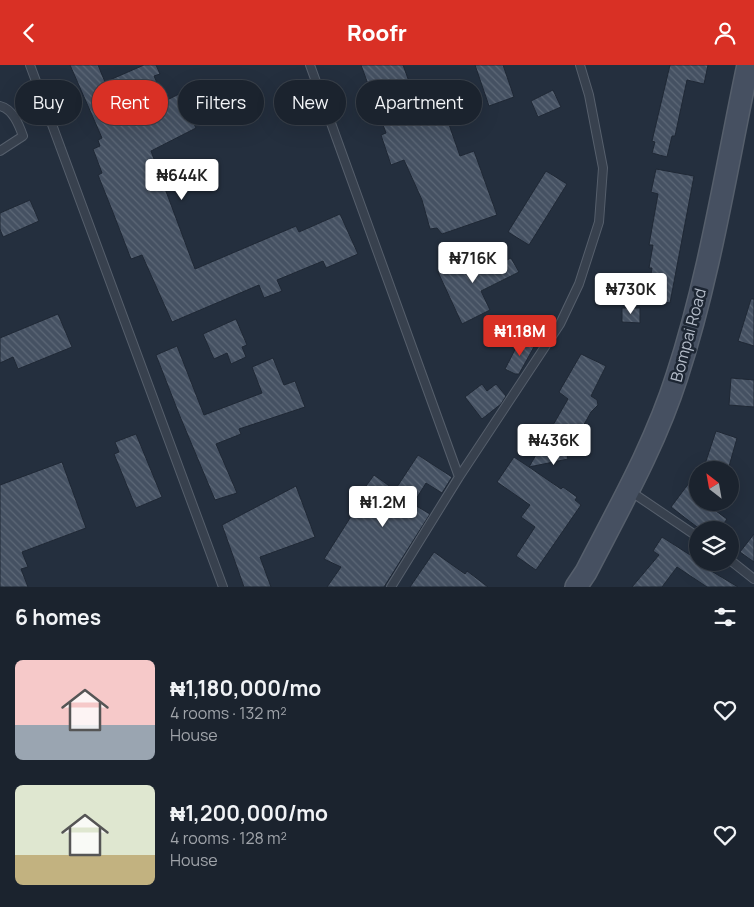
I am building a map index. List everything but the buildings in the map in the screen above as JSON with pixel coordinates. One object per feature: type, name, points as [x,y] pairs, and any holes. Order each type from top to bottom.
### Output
[{"type":"main road","name":"Bompai Road","points":[[576,587],[653,441],[678,376],[719,210],[748,65]]},
{"type":"lane","points":[[30,65],[223,587]]},
{"type":"lane","points":[[310,65],[459,477]]},
{"type":"lane","points":[[391,587],[459,477],[560,324],[579,284],[599,221],[603,168],[589,95],[580,65]]},
{"type":"lane","points":[[0,106],[6,107],[12,113],[23,136],[0,151]]},
{"type":"lane","points":[[628,490],[689,531]]},
{"type":"lane","points":[[739,567],[754,579]]}]
